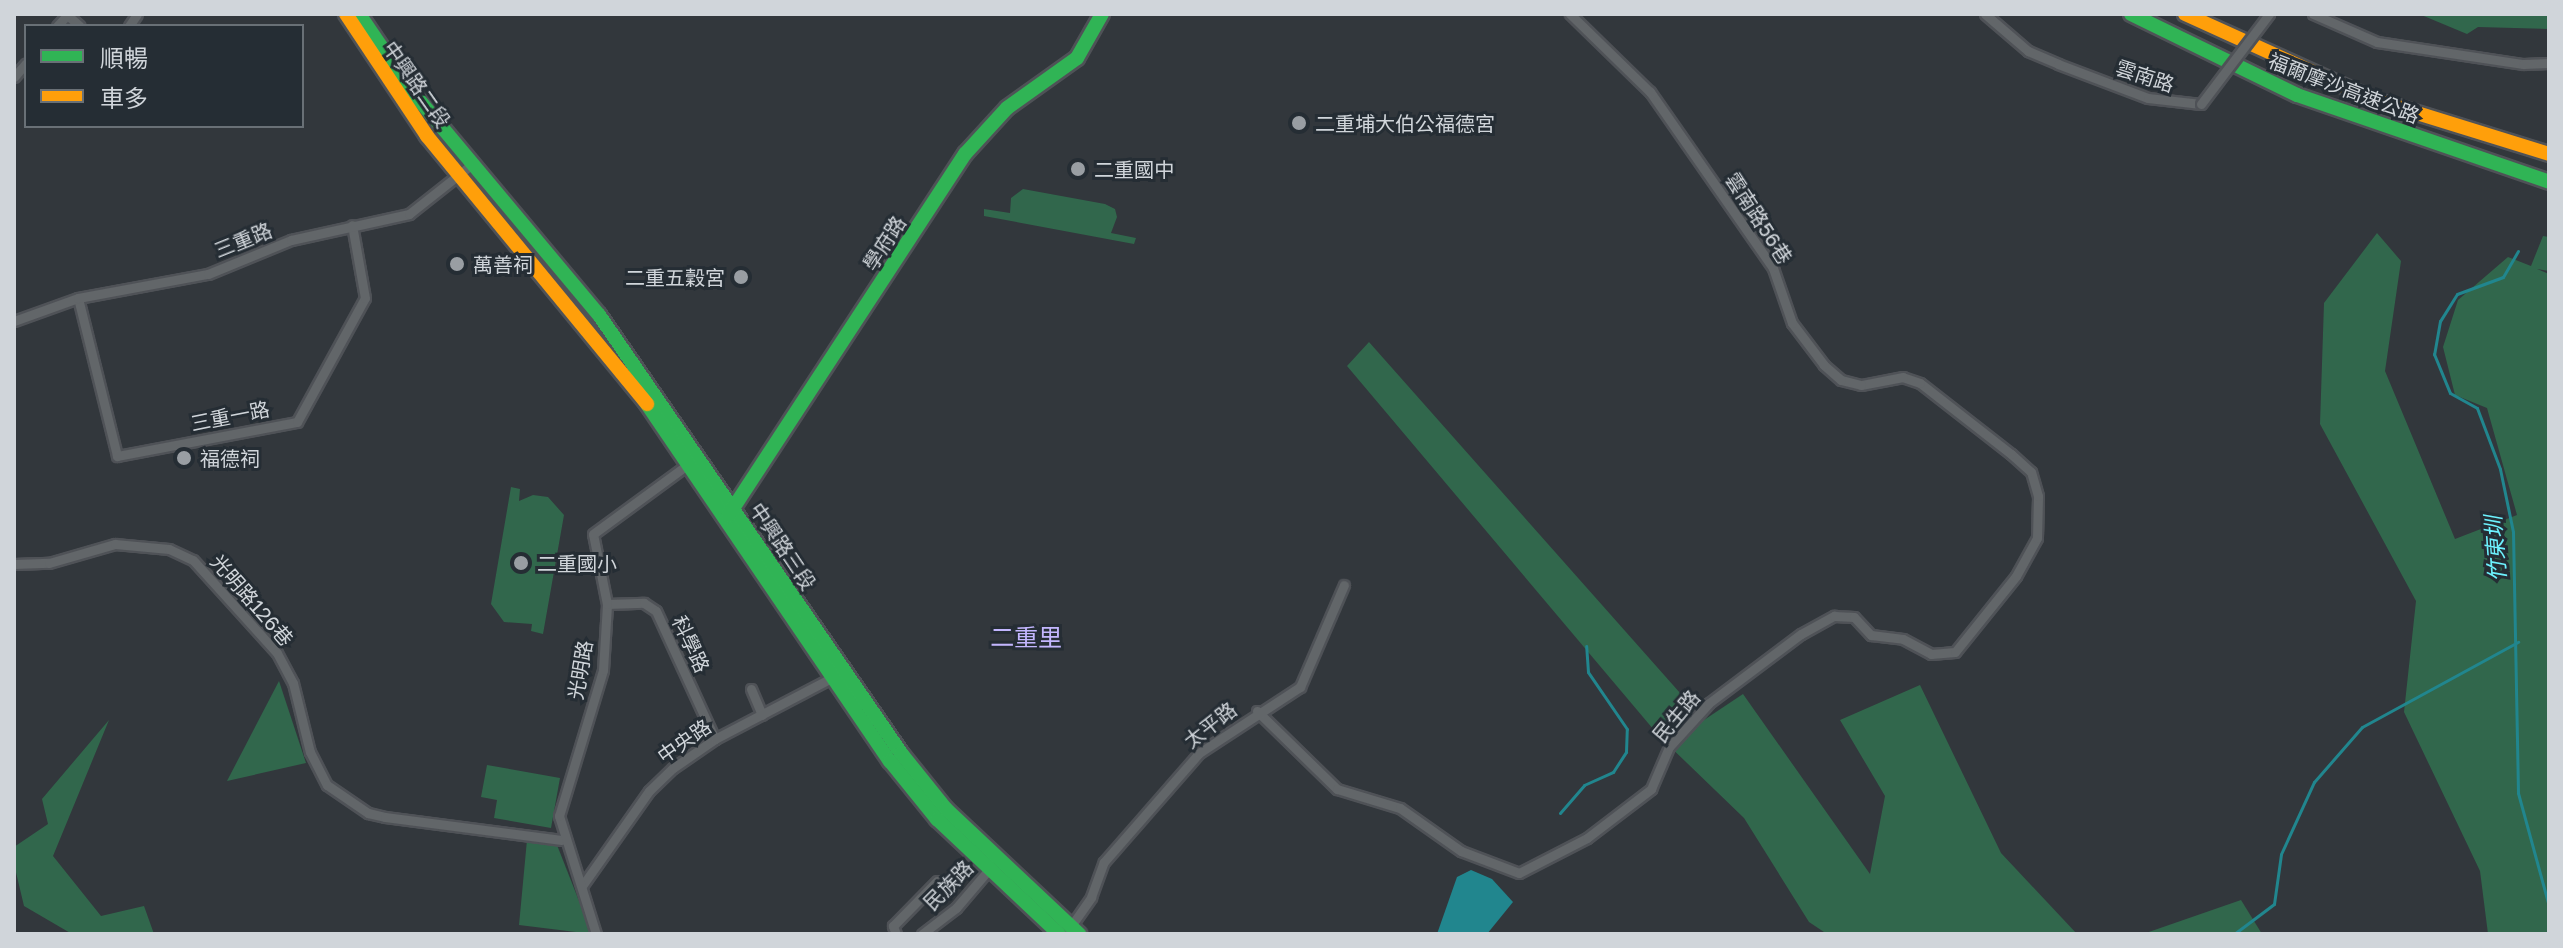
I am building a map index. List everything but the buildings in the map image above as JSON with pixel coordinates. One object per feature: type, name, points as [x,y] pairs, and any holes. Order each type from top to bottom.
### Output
[{"type":"main road","name":"中興路二段","points":[[346,14],[397,96],[466,170]]},
{"type":"main road","name":"中興路二段","points":[[359,14],[466,170]]},
{"type":"main road","name":"學府路","points":[[730,515],[965,154],[1007,108],[1077,58],[1102,14]]},
{"type":"main road","name":"福爾摩沙高速公路","points":[[2131,14],[2297,95],[2549,182]]},
{"type":"main road","name":"福爾摩沙高速公路","points":[[2185,14],[2375,100],[2549,154]]},
{"type":"main road","name":"中興路三段","points":[[466,170],[693,460],[928,807],[1068,932]]},
{"type":"street","name":"雲南路56巷","points":[[1570,14],[1650,92],[1773,268],[1792,323],[1824,365],[1841,380],[1861,385],[1903,377],[1920,383],[2031,472],[2040,518],[2037,538],[2016,576],[1967,642],[1945,656],[1903,639],[1871,635],[1854,617],[1834,616]]},
{"type":"street","name":"雲南路","points":[[1985,14],[2028,51],[2058,64],[2148,98],[2201,104],[2269,14]]},
{"type":"street","points":[[2313,14],[2377,42],[2523,64],[2549,63]]},
{"type":"street","name":"三重路","points":[[14,321],[78,298],[208,274],[291,240],[409,214],[466,170]]},
{"type":"street","name":"三重一路","points":[[78,298],[117,456],[297,422],[365,298],[352,225]]},
{"type":"street","name":"光明路","points":[[596,934],[582,886],[562,840],[559,816],[564,788],[603,670],[607,604],[593,534],[693,460]]},
{"type":"street","name":"光明路126巷","points":[[14,564],[49,563],[115,544],[145,544],[193,560],[277,653],[293,683],[310,752],[327,785],[368,813],[385,817],[562,840]]},
{"type":"street","name":"太平路","points":[[1068,932],[1113,849],[1199,753],[1257,711],[1300,687],[1344,585]]},
{"type":"street","name":"科學路","points":[[607,604],[644,603],[656,611],[715,739]]},
{"type":"street","name":"民生路","points":[[1257,711],[1337,789],[1400,808],[1461,851],[1519,873],[1587,838],[1651,789],[1669,747],[1709,703],[1801,634],[1834,616]]},
{"type":"street","name":"中央路","points":[[582,886],[649,791],[715,739],[839,674]]},
{"type":"street","points":[[751,689],[762,715]]},
{"type":"street","name":"民族路","points":[[922,934],[956,908],[993,865]]},
{"type":"street","points":[[896,934],[893,926],[937,881]]},
{"type":"green space","points":[[2419,14],[2549,14],[2549,29],[2478,27],[2467,34]]},
{"type":"green space","points":[[1023,189],[1105,204],[1115,209],[1117,217],[1111,233],[1136,238],[1134,244],[984,216],[984,209],[1010,213],[1011,198]]},
{"type":"green space","points":[[2377,233],[2401,261],[2385,371],[2455,539],[2517,515],[2487,408],[2455,395],[2443,347],[2458,300],[2508,257],[2531,266],[2543,236],[2549,237],[2549,271],[2537,269],[2549,274],[2549,934],[2488,934],[2480,871],[2404,712],[2416,601],[2320,424],[2324,303]]},
{"type":"green space","points":[[1369,342],[1704,720],[1743,694],[1870,874],[1885,796],[1840,720],[1920,685],[2001,853],[2077,934],[1827,934],[1809,922],[1744,818],[1659,736],[1347,366]]},
{"type":"green space","points":[[511,487],[520,489],[519,501],[533,495],[548,497],[564,515],[543,634],[531,631],[532,624],[504,622],[491,604]]},
{"type":"green space","points":[[279,681],[306,763],[227,781]]},
{"type":"green space","points":[[109,720],[53,856],[101,916],[144,906],[154,934],[72,934],[24,906],[14,864],[14,847],[48,824],[42,799]]},
{"type":"green space","points":[[487,765],[560,778],[551,828],[494,818],[497,800],[481,797]]},
{"type":"green space","points":[[527,840],[557,845],[592,934],[519,925]]},
{"type":"green space","points":[[2241,900],[2262,934],[2143,934]]},
{"type":"water","points":[[1471,870],[1492,879],[1513,902],[1487,934],[1437,934],[1457,877]]},
{"type":"waterway","name":"竹東圳","points":[[2518,251],[2503,277],[2457,294],[2440,321],[2434,354],[2450,393],[2477,408],[2500,469],[2513,532],[2518,793],[2549,906]]},
{"type":"waterway","points":[[2234,934],[2274,904],[2281,854],[2314,782],[2362,727],[2518,642]]},
{"type":"waterway","points":[[1560,813],[1584,785],[1613,772],[1626,752],[1627,729],[1588,672],[1586,646]]},
{"type":"traffic: fast","points":[[359,14],[410,89],[599,315],[901,753],[946,809],[1079,934]]},
{"type":"traffic: fast","points":[[728,516],[965,154],[1007,108],[1077,58],[1102,14]]},
{"type":"traffic: fast","points":[[2131,14],[2297,95],[2549,182]]},
{"type":"traffic: fast","points":[[647,404],[890,761],[937,819],[1059,934]]},
{"type":"traffic: slow","points":[[346,14],[427,136],[647,404]]},
{"type":"traffic: slow","points":[[2185,14],[2375,100],[2549,154]]},
{"type":"place","name":"二重埔大伯公福德宮","points":[[1299,123]]},
{"type":"place","name":"二重國中","points":[[1078,169]]},
{"type":"place","name":"萬善祠","points":[[457,264]]},
{"type":"place","name":"二重五穀宮","points":[[741,277]]},
{"type":"place","name":"福德祠","points":[[184,458]]},
{"type":"place","name":"二重國小","points":[[521,563]]},
{"type":"district","name":"二重里","points":[[1026,637]]}]
